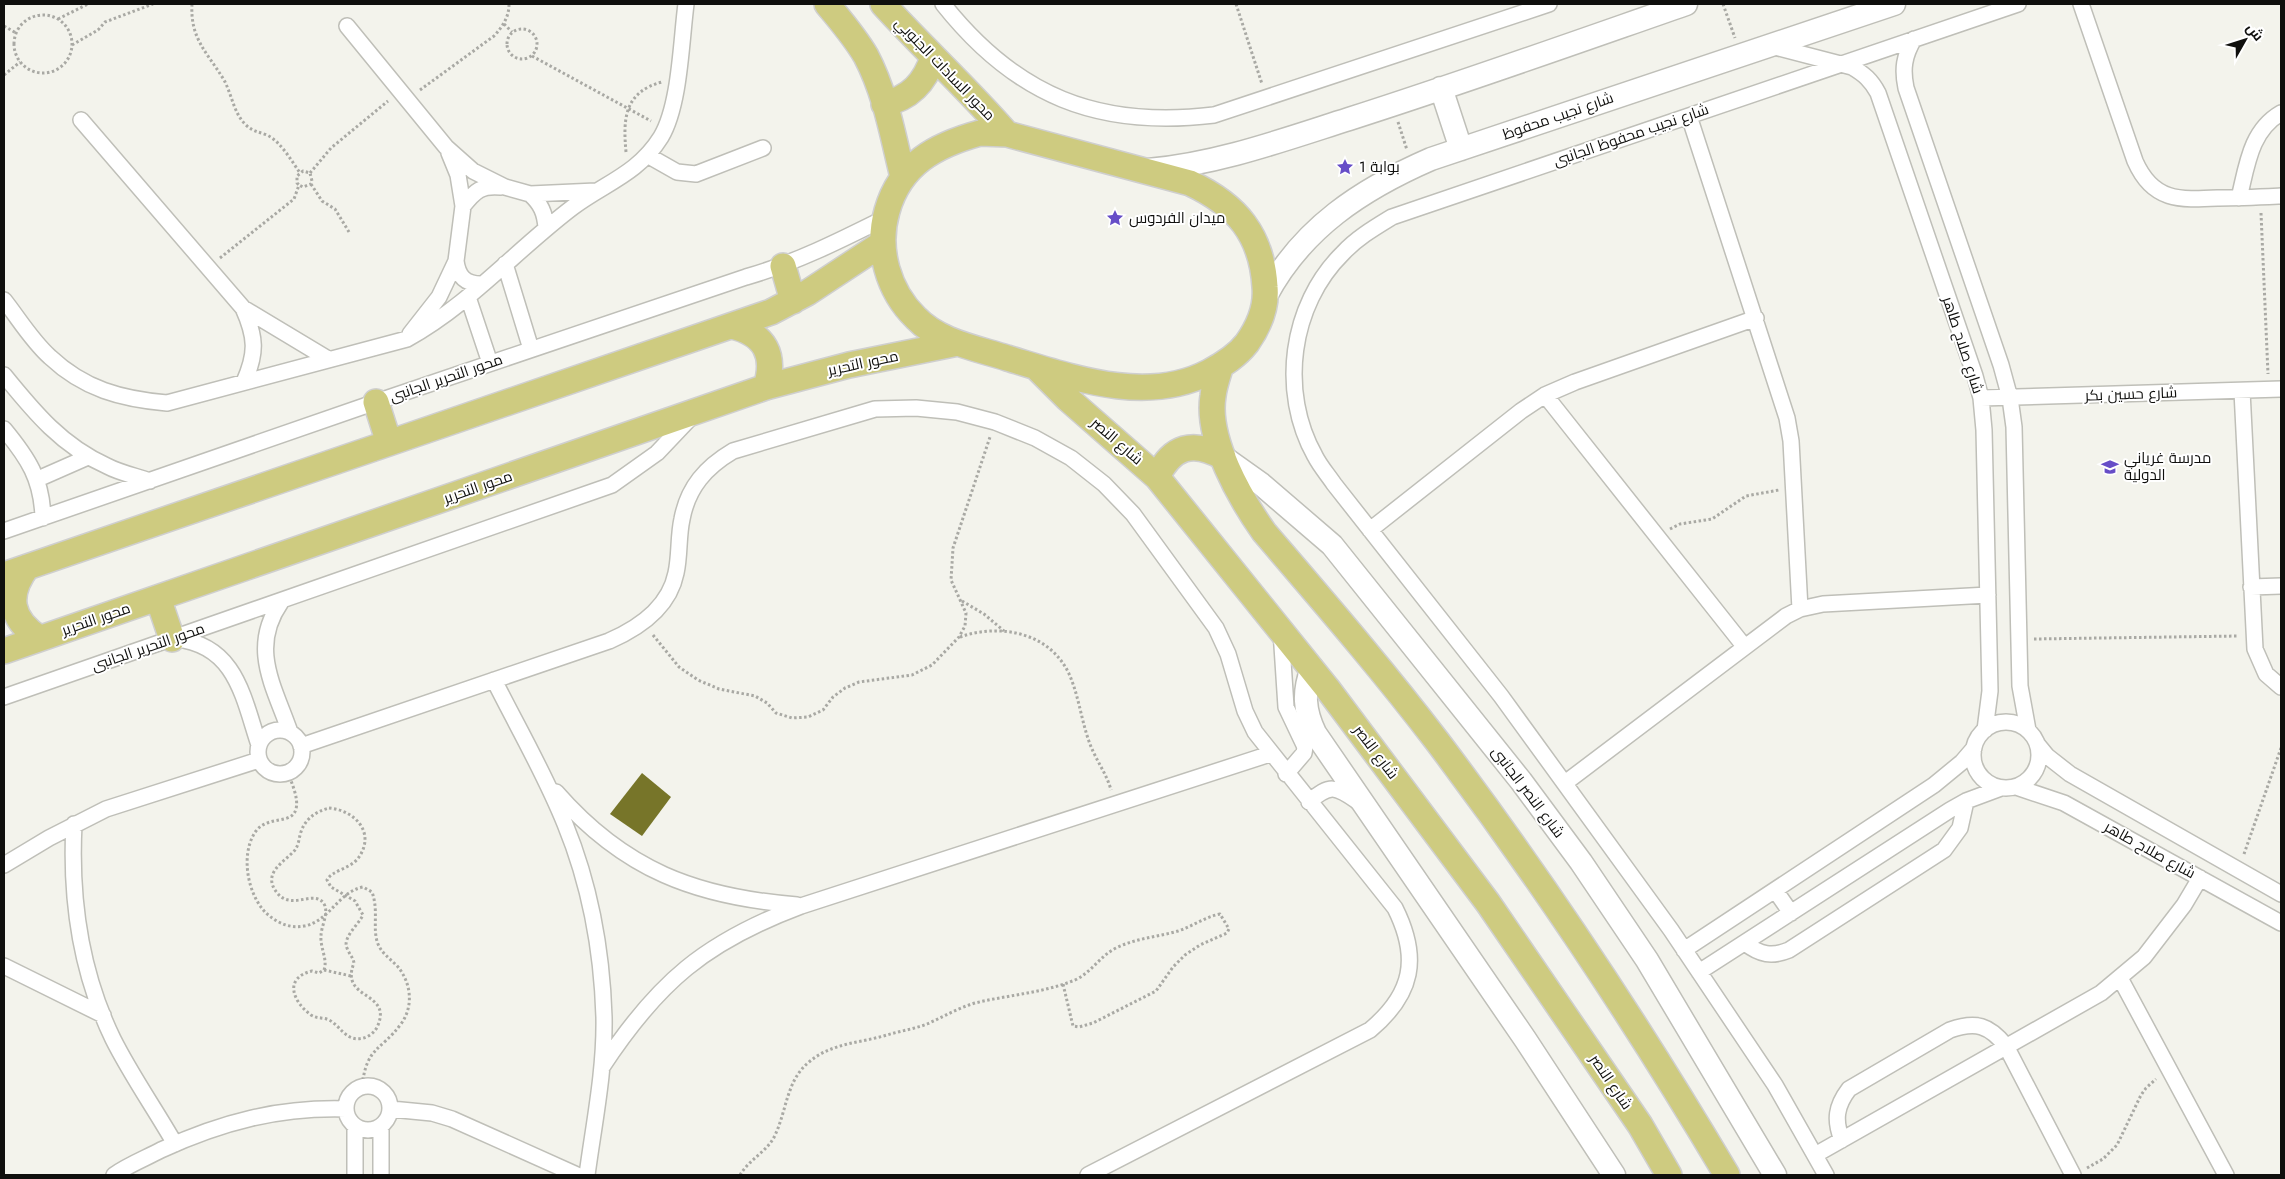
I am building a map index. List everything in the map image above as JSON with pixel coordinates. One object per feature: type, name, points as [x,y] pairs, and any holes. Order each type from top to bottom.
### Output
[{"type":"main road","points":[[827,4],[865,55],[880,90],[903,177]]},
{"type":"main road","name":"محور السادات الجنوبي","points":[[883,4],[983,106],[1007,134]]},
{"type":"main road","points":[[884,104],[904,98],[920,85],[926,76],[933,57]]},
{"type":"main road","points":[[980,134],[1007,134],[1146,170],[1190,183],[1212,193],[1232,208],[1247,227],[1258,248],[1264,271],[1266,296],[1257,329],[1240,352],[1221,366],[1191,381],[1163,386],[1134,388],[1088,380],[958,343],[936,333],[923,324],[901,301],[890,280],[884,260],[883,243],[885,218],[889,204],[903,177],[924,156],[951,141],[980,134]]},
{"type":"main road","points":[[4,574],[771,312],[883,243]]},
{"type":"main road","points":[[783,266],[793,300]]},
{"type":"main road","points":[[732,326],[746,329],[757,337],[765,347],[770,360],[770,374],[766,387]]},
{"type":"main road","name":"محور التحرير","points":[[4,651],[766,387],[849,364],[958,343]]},
{"type":"main road","name":"شارع النصر","points":[[1036,366],[1068,399],[1157,477],[1312,668],[1408,794],[1499,919],[1640,1125],[1669,1175]]},
{"type":"main road","points":[[1221,366],[1213,397],[1214,420],[1223,457],[1249,510],[1264,532],[1368,654],[1502,829],[1565,918],[1626,1010],[1727,1175]]},
{"type":"main road","points":[[376,402],[389,443]]},
{"type":"main road","points":[[1157,477],[1164,462],[1177,452],[1192,447],[1208,449],[1223,457]]},
{"type":"main road","points":[[27,567],[18,578],[14,591],[14,606],[18,619],[27,630],[39,638]]},
{"type":"main road","points":[[158,598],[172,639]]},
{"type":"street","points":[[4,300],[49,356],[74,376],[103,392],[135,400],[168,403],[407,339],[434,324],[468,297],[546,228],[596,191],[628,172],[647,155],[665,128],[673,111],[686,4]]},
{"type":"street","points":[[943,4],[963,29],[1007,69],[1058,98],[1086,108],[1118,116],[1150,119],[1182,119],[1214,115],[1549,4]]},
{"type":"street","points":[[1146,170],[1178,167],[1225,156],[1392,106],[1686,4]]},
{"type":"street","name":"شارع نجيب محفوظ","points":[[1266,296],[1280,270],[1303,243],[1330,217],[1360,195],[1392,176],[1461,149],[1894,4]]},
{"type":"street","name":"شارع نجيب محفوظ الجانبى","points":[[1826,1175],[1775,1085],[1700,972],[1501,696],[1370,530],[1315,456],[1303,428],[1295,397],[1293,366],[1297,334],[1308,304],[1323,277],[1337,259],[1365,233],[1392,217],[2018,4]]},
{"type":"street","points":[[2081,4],[2134,161],[2148,183],[2158,191],[2181,200],[2281,196]]},
{"type":"street","points":[[347,26],[446,147],[473,171],[505,187],[530,194],[596,191]]},
{"type":"street","name":"شارع صلاح طاهر","points":[[1914,39],[1907,50],[1904,63],[1906,88],[2001,365],[2010,398],[2014,427],[2020,686],[2028,730]]},
{"type":"street","name":"شارع صلاح طاهر","points":[[1770,46],[1852,67],[1872,81],[1878,93],[1975,376],[1981,398],[1984,430],[1990,704],[1984,730]]},
{"type":"street","points":[[1441,88],[1461,149]]},
{"type":"street","points":[[2239,198],[2253,145],[2259,133],[2268,122],[2281,113]]},
{"type":"street","points":[[1689,116],[1787,418],[1794,489],[1800,609]]},
{"type":"street","points":[[81,120],[243,308],[251,326],[254,345],[252,364],[244,382]]},
{"type":"street","points":[[446,147],[458,175],[463,206],[456,260],[457,270],[463,279],[472,284],[481,284]]},
{"type":"street","points":[[647,155],[677,172],[696,174],[763,148]]},
{"type":"street","points":[[463,206],[473,193],[488,186],[505,187]]},
{"type":"street","points":[[530,194],[540,203],[545,215],[546,228]]},
{"type":"street","name":"محور التحرير الجانبى","points":[[4,531],[531,349],[746,276],[783,266],[817,252],[885,218]]},
{"type":"street","points":[[407,339],[439,297],[456,260]]},
{"type":"street","points":[[504,264],[531,349]]},
{"type":"street","points":[[468,297],[490,363]]},
{"type":"street","points":[[243,308],[328,359]]},
{"type":"street","points":[[1370,530],[1521,411],[1545,396],[1575,382],[1756,318]]},
{"type":"street","points":[[4,375],[38,418],[62,439],[88,457],[108,467],[150,481]]},
{"type":"street","name":"شارع حسين بكر","points":[[1981,398],[2275,390]]},
{"type":"street","points":[[2242,391],[2255,649],[2259,662],[2266,674],[2281,687]]},
{"type":"street","points":[[1545,396],[1744,646]]},
{"type":"street","points":[[301,746],[609,641],[632,631],[652,616],[667,597],[676,574],[682,519],[688,498],[698,478],[714,462],[733,450],[875,409],[916,408],[957,412],[995,422],[1035,438],[1071,458],[1104,484],[1133,514],[1216,628],[1228,654],[1245,711],[1255,732],[1270,754],[1395,908],[1405,929],[1410,952],[1408,975],[1401,996],[1388,1015],[1370,1030],[1088,1175]]},
{"type":"street","name":"محور التحرير الجانبى","points":[[4,697],[612,485],[657,454],[695,413]]},
{"type":"street","points":[[4,429],[30,463],[38,480],[42,498],[43,518]]},
{"type":"street","points":[[38,480],[88,457]]},
{"type":"street","name":"شارع النصر الجانبى","points":[[1223,457],[1268,490],[1332,546],[1520,781],[1581,862],[1647,960],[1776,1175]]},
{"type":"street","points":[[2251,587],[2281,586]]},
{"type":"street","points":[[1565,783],[1772,624],[1800,609],[1823,604],[1988,595]]},
{"type":"street","points":[[172,639],[191,641],[209,648],[224,660],[238,681],[259,752],[270,771],[277,774],[288,772],[297,765],[301,758],[301,746],[296,737],[290,732],[267,667],[264,647],[266,630],[272,615],[281,602]]},
{"type":"street","points":[[1281,630],[1286,707],[1305,748],[1304,754],[1286,774]]},
{"type":"street","points":[[1312,668],[1305,694],[1309,720],[1315,733],[1525,1039],[1614,1175]]},
{"type":"street","points":[[494,680],[565,824],[575,852],[593,919],[601,968],[604,1018],[602,1067],[587,1175]]},
{"type":"street","points":[[1684,950],[1934,785],[1962,762],[1974,748],[1984,730],[1992,725],[2010,722],[2028,730],[2038,746],[2038,763],[2030,778],[2008,788],[1966,801],[1700,972]]},
{"type":"street","points":[[259,752],[262,738],[275,730],[290,732]]},
{"type":"street","name":"شارع صلاح طاهر","points":[[2038,746],[2047,756],[2070,774],[2281,894]]},
{"type":"street","points":[[1974,748],[1973,759],[1979,774],[1990,785],[2008,788]]},
{"type":"street","points":[[4,865],[74,824],[106,809],[259,752]]},
{"type":"street","points":[[602,1067],[626,1030],[654,997],[686,967],[722,942],[752,925],[801,906],[1270,754]]},
{"type":"street","points":[[544,779],[572,811],[604,839],[654,870],[677,881],[717,894],[758,902],[801,906]]},
{"type":"street","points":[[1309,802],[1321,792],[1330,788],[1338,790],[1365,805]]},
{"type":"street","name":"شارع صلاح طاهر","points":[[2008,788],[2064,803],[2281,923]]},
{"type":"street","points":[[1745,943],[1754,951],[1766,955],[1778,954],[1789,950],[1944,850],[1960,828],[1966,801]]},
{"type":"street","points":[[74,824],[73,890],[76,922],[92,985],[113,1039],[175,1144]]},
{"type":"street","points":[[1815,1155],[2100,993],[2144,956],[2184,905],[2200,878]]},
{"type":"street","points":[[1775,890],[1791,913]]},
{"type":"street","points":[[4,966],[103,1015]]},
{"type":"street","points":[[2120,978],[2226,1175]]},
{"type":"street","points":[[1842,1140],[1836,1127],[1836,1113],[1841,1100],[1849,1089],[1950,1030],[1965,1025],[1982,1026],[1996,1034],[2006,1046],[2073,1175]]},
{"type":"street","points":[[362,1086],[376,1087],[382,1090],[387,1095],[391,1109],[386,1122],[381,1126],[368,1130],[355,1126],[350,1120],[346,1109],[350,1094],[362,1086]]},
{"type":"street","points":[[114,1175],[175,1144],[230,1123],[258,1115],[316,1108],[346,1109]]},
{"type":"street","points":[[391,1109],[418,1111],[452,1119],[577,1175]]},
{"type":"street","points":[[355,1126],[355,1175]]},
{"type":"street","points":[[381,1126],[381,1175]]},
{"type":"path","points":[[58,19],[88,4]]},
{"type":"path","points":[[72,45],[98,30],[105,22],[153,4]]},
{"type":"path","points":[[192,4],[191,19],[197,40],[224,81],[240,118],[256,132],[267,136],[287,154],[300,173]]},
{"type":"path","points":[[310,173],[331,148],[404,95],[494,36],[504,24],[509,4]]},
{"type":"path","points":[[1236,4],[1267,99]]},
{"type":"path","points":[[1723,4],[1740,55]]},
{"type":"path","points":[[49,15],[58,19],[71,34],[72,45],[70,55],[65,63],[52,71],[37,73],[28,69],[20,62],[15,53],[16,33],[21,24],[29,18],[49,15]]},
{"type":"path","points":[[504,24],[512,32]]},
{"type":"path","points":[[4,26],[16,33]]},
{"type":"path","points":[[525,29],[536,37],[538,43],[532,56],[526,59],[513,56],[507,44],[512,32],[525,29]]},
{"type":"path","points":[[532,56],[665,128]]},
{"type":"path","points":[[4,75],[20,62]]},
{"type":"path","points":[[628,172],[624,122],[628,108],[643,90],[677,78]]},
{"type":"path","points":[[1392,106],[1413,167]]},
{"type":"path","points":[[208,267],[294,199],[299,185],[296,179],[303,171],[310,173]]},
{"type":"path","points":[[299,185],[307,187],[310,184],[312,180],[310,173]]},
{"type":"path","points":[[310,184],[322,201],[335,209],[349,232]]},
{"type":"path","points":[[2261,197],[2275,390]]},
{"type":"path","points":[[644,622],[679,667],[698,680],[719,689],[755,696],[767,703],[776,713],[792,718],[808,717],[823,710],[833,697],[845,688],[859,682],[912,675],[932,664],[959,637],[965,626],[966,613],[962,600],[951,580],[953,548],[995,422]]},
{"type":"path","points":[[1658,537],[1680,524],[1712,519],[1746,496],[1794,489]]},
{"type":"path","points":[[962,600],[984,614],[1004,631]]},
{"type":"path","points":[[959,637],[976,631],[994,629],[1004,631],[1030,637],[1045,646],[1058,659],[1069,674],[1092,749],[1106,774],[1116,804]]},
{"type":"path","points":[[2020,640],[2254,635]]},
{"type":"path","points":[[2238,869],[2281,748]]},
{"type":"path","points":[[288,772],[297,802],[296,810],[291,817],[284,820],[276,819],[266,822],[256,830],[251,840],[247,866],[249,882],[254,897],[263,910],[274,920],[289,926],[304,926],[318,921],[344,895],[352,889],[363,886],[372,892],[376,902],[378,944],[383,953],[403,974],[410,994],[406,1015],[401,1024],[377,1048],[364,1066],[362,1086]]},
{"type":"path","points":[[324,970],[326,964],[321,936],[325,906],[320,900],[312,897],[297,902],[286,900],[277,893],[272,882],[274,871],[280,862],[296,849],[302,829],[308,819],[318,811],[329,808],[340,809],[351,814],[359,823],[364,833],[364,845],[360,856],[352,865],[330,875],[327,880],[330,887],[355,901],[363,915],[346,941],[346,947],[352,955],[354,963],[351,976],[354,987],[372,998],[379,1006],[381,1017],[378,1027],[370,1035],[360,1039],[349,1037],[327,1019],[312,1016],[296,1001],[294,988],[300,976],[306,972],[318,973],[324,970],[351,976]]},
{"type":"path","points":[[740,1175],[749,1162],[767,1148],[776,1133],[786,1100],[797,1074],[808,1062],[826,1050],[925,1025],[962,1007],[1003,996],[1063,984],[1089,972],[1115,948],[1132,941],[1180,930],[1220,914],[1230,929],[1227,933],[1200,945],[1185,955],[1173,967],[1156,991],[1093,1023],[1079,1027],[1073,1026],[1063,984]]},
{"type":"path","points":[[2073,1175],[2111,1152],[2122,1136],[2146,1088],[2170,1070]]},
{"type":"building","points":[[642,773],[671,797],[642,836],[610,814]]},
{"type":"place","name":"بوابة 1","points":[[1345,167]]},
{"type":"place","name":"ميدان الفردوس","points":[[1115,218]]},
{"type":"place","name":"مدرسة غرياني الدولية","points":[[2110,467]]}]
